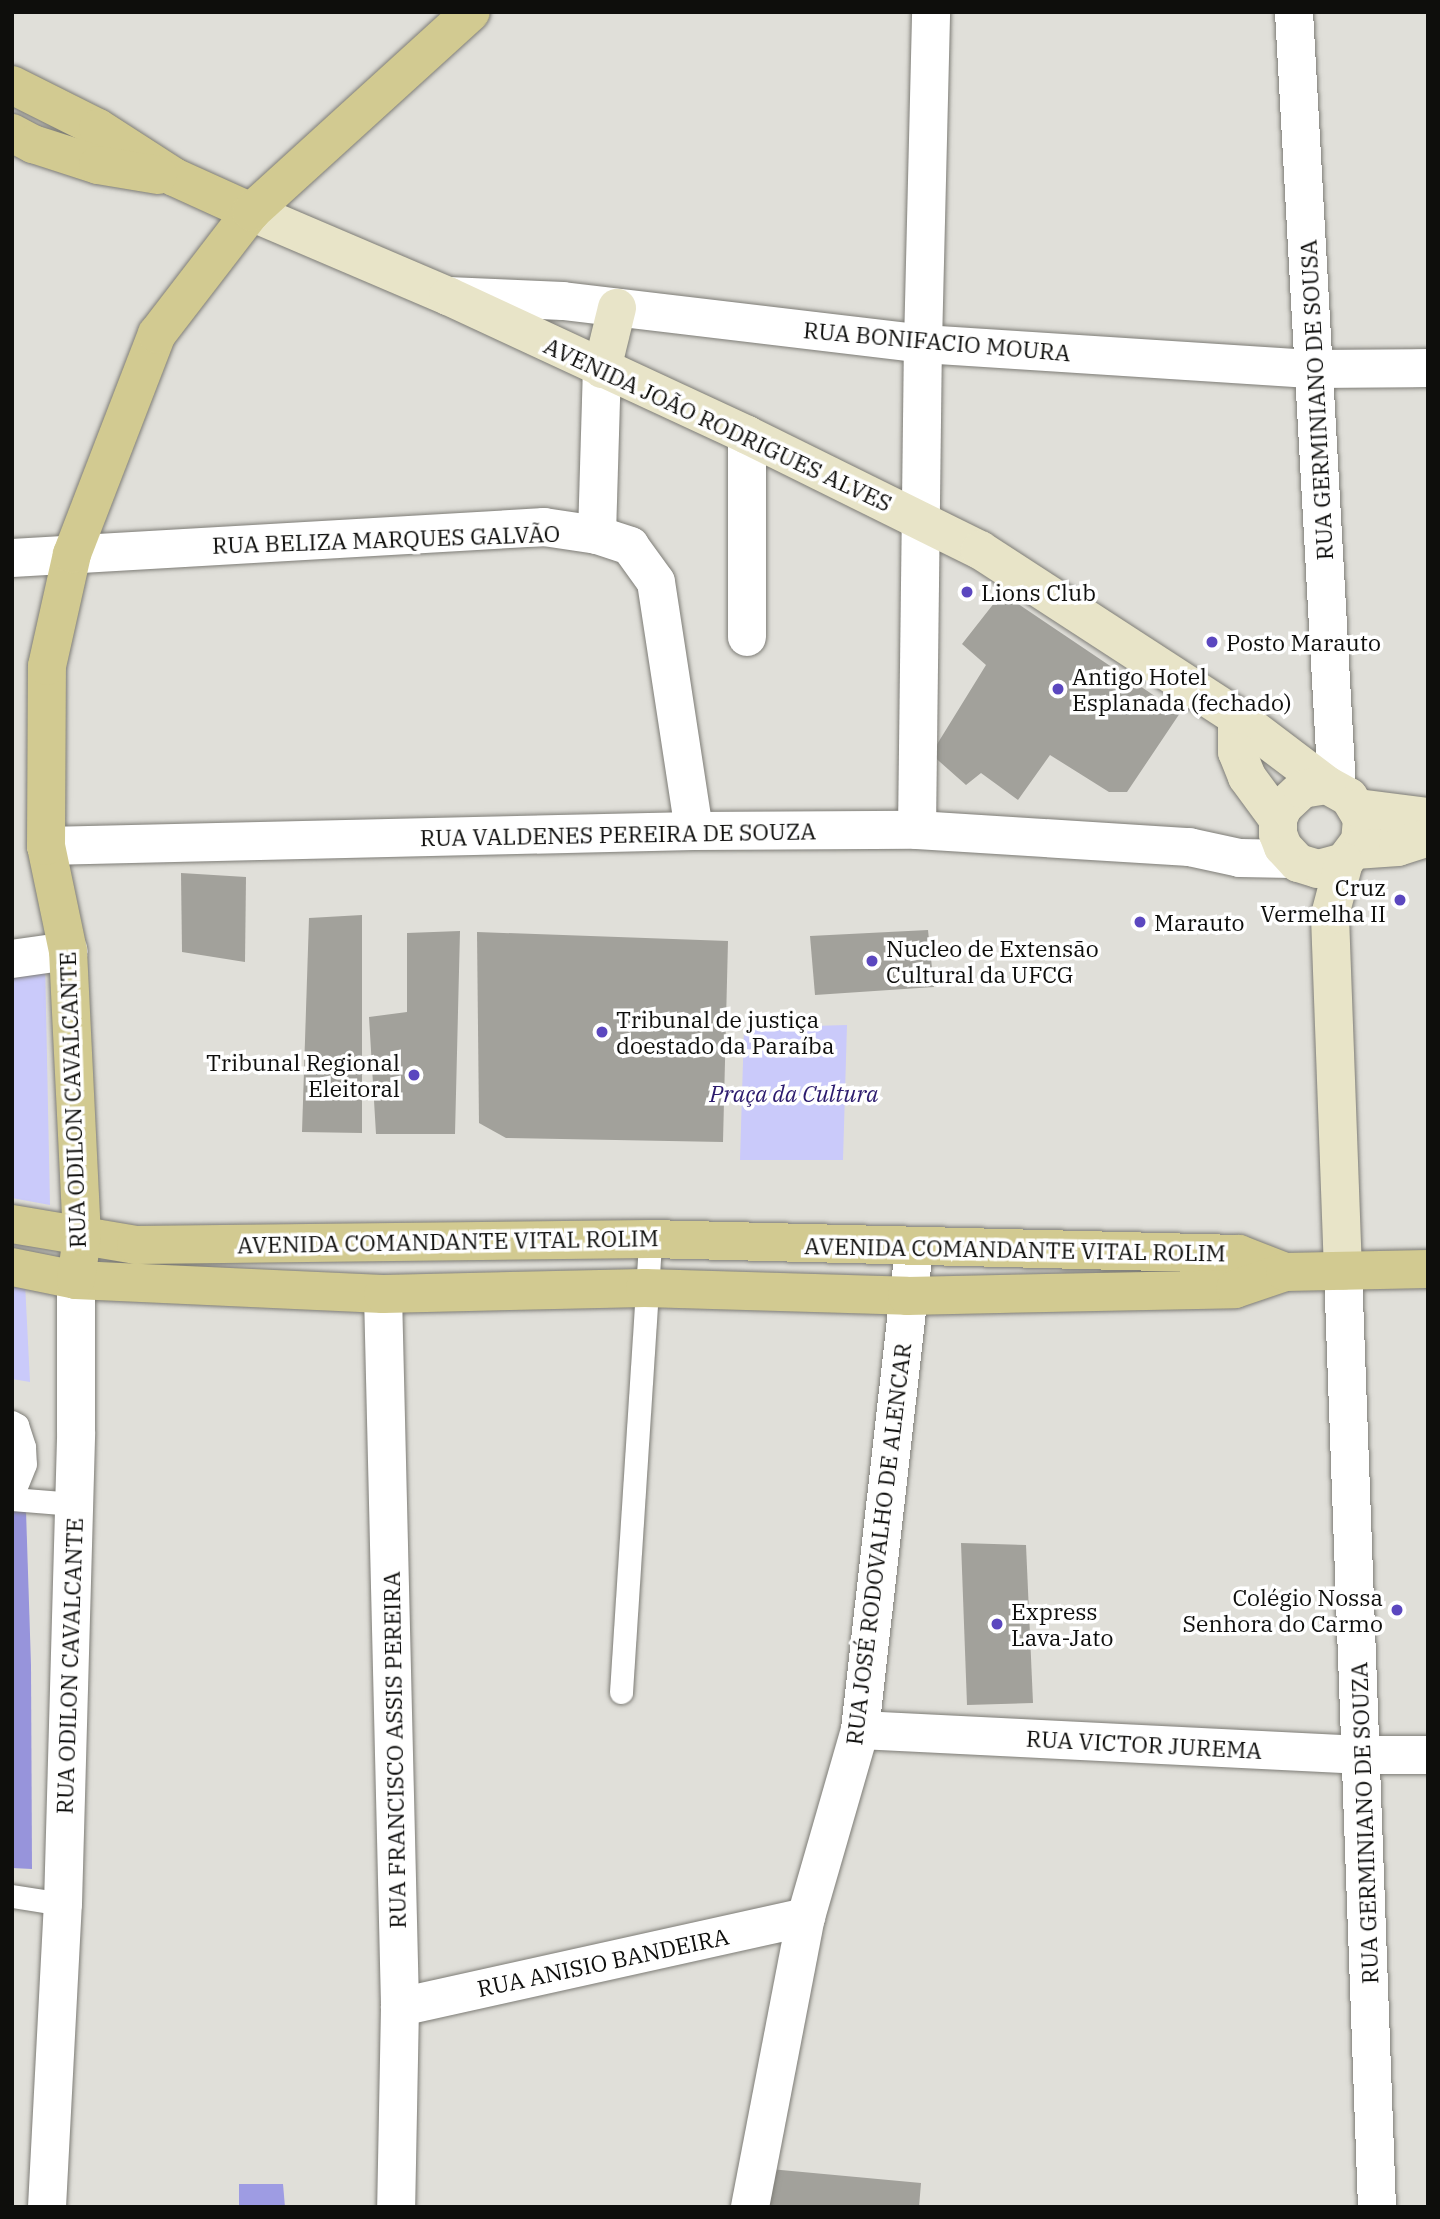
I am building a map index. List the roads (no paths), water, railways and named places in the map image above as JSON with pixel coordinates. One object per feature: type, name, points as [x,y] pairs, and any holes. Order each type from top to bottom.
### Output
[{"type":"main road","name":"RUA ODILON CAVALCANTE","points":[[76,1280],[82,1237],[68,951],[46,846],[47,666],[72,554],[157,334],[251,212],[471,12]]},
{"type":"main road","name":"AVENIDA JOÃO RODRIGUES ALVES","points":[[12,85],[98,128],[174,177],[448,296],[922,520],[980,551],[1237,717],[1341,794]]},
{"type":"main road","name":"AVENIDA JOÃO RODRIGUES ALVES","points":[[12,133],[33,144],[98,165],[174,177]]},
{"type":"main road","points":[[602,369],[617,308]]},
{"type":"main road","points":[[1237,717],[1237,752],[1247,777],[1330,915]]},
{"type":"main road","points":[[1428,817],[1341,794],[1302,789],[1283,807],[1288,844],[1318,869],[1350,856],[1398,847],[1428,837]]},
{"type":"main road","points":[[1341,794],[1363,830],[1350,856],[1330,915],[1343,1271]]},
{"type":"main road","name":"AVENIDA COMANDANTE VITAL ROLIM","points":[[12,1224],[136,1245],[650,1239],[1239,1254],[1284,1272]]},
{"type":"main road","name":"AVENIDA COMANDANTE VITAL ROLIM","points":[[12,1267],[76,1280],[383,1294],[645,1288],[907,1296],[1235,1289],[1284,1272]]},
{"type":"main road","points":[[1284,1272],[1428,1269]]},
{"type":"street","points":[[917,830],[923,344],[931,12]]},
{"type":"street","name":"RUA GERMINIANO DE SOUSA","points":[[1294,12],[1341,794]]},
{"type":"street","name":"RUA BONIFACIO MOURA","points":[[448,296],[563,301],[923,344],[1314,369],[1428,368]]},
{"type":"street","points":[[597,535],[602,369]]},
{"type":"street","points":[[747,435],[747,637]]},
{"type":"street","name":"RUA BELIZA MARQUES GALVÃO","points":[[12,558],[544,527],[597,535],[630,546],[656,582],[694,831]]},
{"type":"street","name":"RUA VALDENES PEREIRA DE SOUZA","points":[[46,846],[694,831],[917,830],[1189,847],[1288,844]]},
{"type":"street","points":[[12,959],[68,951]]},
{"type":"street","name":"RUA JOSÉ RODOVALHO DE ALENCAR","points":[[750,2207],[806,1917],[860,1730],[914,1247]]},
{"type":"street","name":"RUA GERMINIANO DE SOUZA","points":[[1343,1271],[1377,2207]]},
{"type":"street","name":"RUA ODILON CAVALCANTE","points":[[47,2207],[63,1903],[74,1504],[76,1280]]},
{"type":"street","name":"RUA FRANCISCO ASSIS PEREIRA","points":[[383,1294],[400,2007],[396,2207]]},
{"type":"street","name":"RUA VICTOR JUREMA","points":[[860,1730],[1362,1755],[1428,1755]]},
{"type":"street","name":"RUA ANISIO BANDEIRA","points":[[400,2007],[806,1917]]},
{"type":"lane","points":[[621,1692],[650,1239]]},
{"type":"lane","points":[[12,1422],[17,1425],[24,1447],[25,1464],[12,1498],[74,1504]]},
{"type":"lane","points":[[12,1896],[63,1903]]},
{"type":"place","name":"Lions Club","points":[[967,592]]},
{"type":"place","name":"Posto Marauto","points":[[1212,642]]},
{"type":"place","name":"Antigo Hotel Esplanada (fechado)","points":[[1058,689]]},
{"type":"place","name":"Cruz Vermelha II","points":[[1400,900]]},
{"type":"place","name":"Marauto","points":[[1140,922]]},
{"type":"place","name":"Nucleo de Extensão Cultural da UFCG","points":[[872,961]]},
{"type":"place","name":"Tribunal de justiça doestado da Paraíba","points":[[602,1032]]},
{"type":"place","name":"Tribunal Regional Eleitoral","points":[[414,1075]]},
{"type":"place","name":"Colégio Nossa Senhora do Carmo","points":[[1397,1610]]},
{"type":"place","name":"Express Lava-Jato","points":[[997,1624]]},
{"type":"park label","name":"Praça da Cultura","points":[[794,1093]]}]
